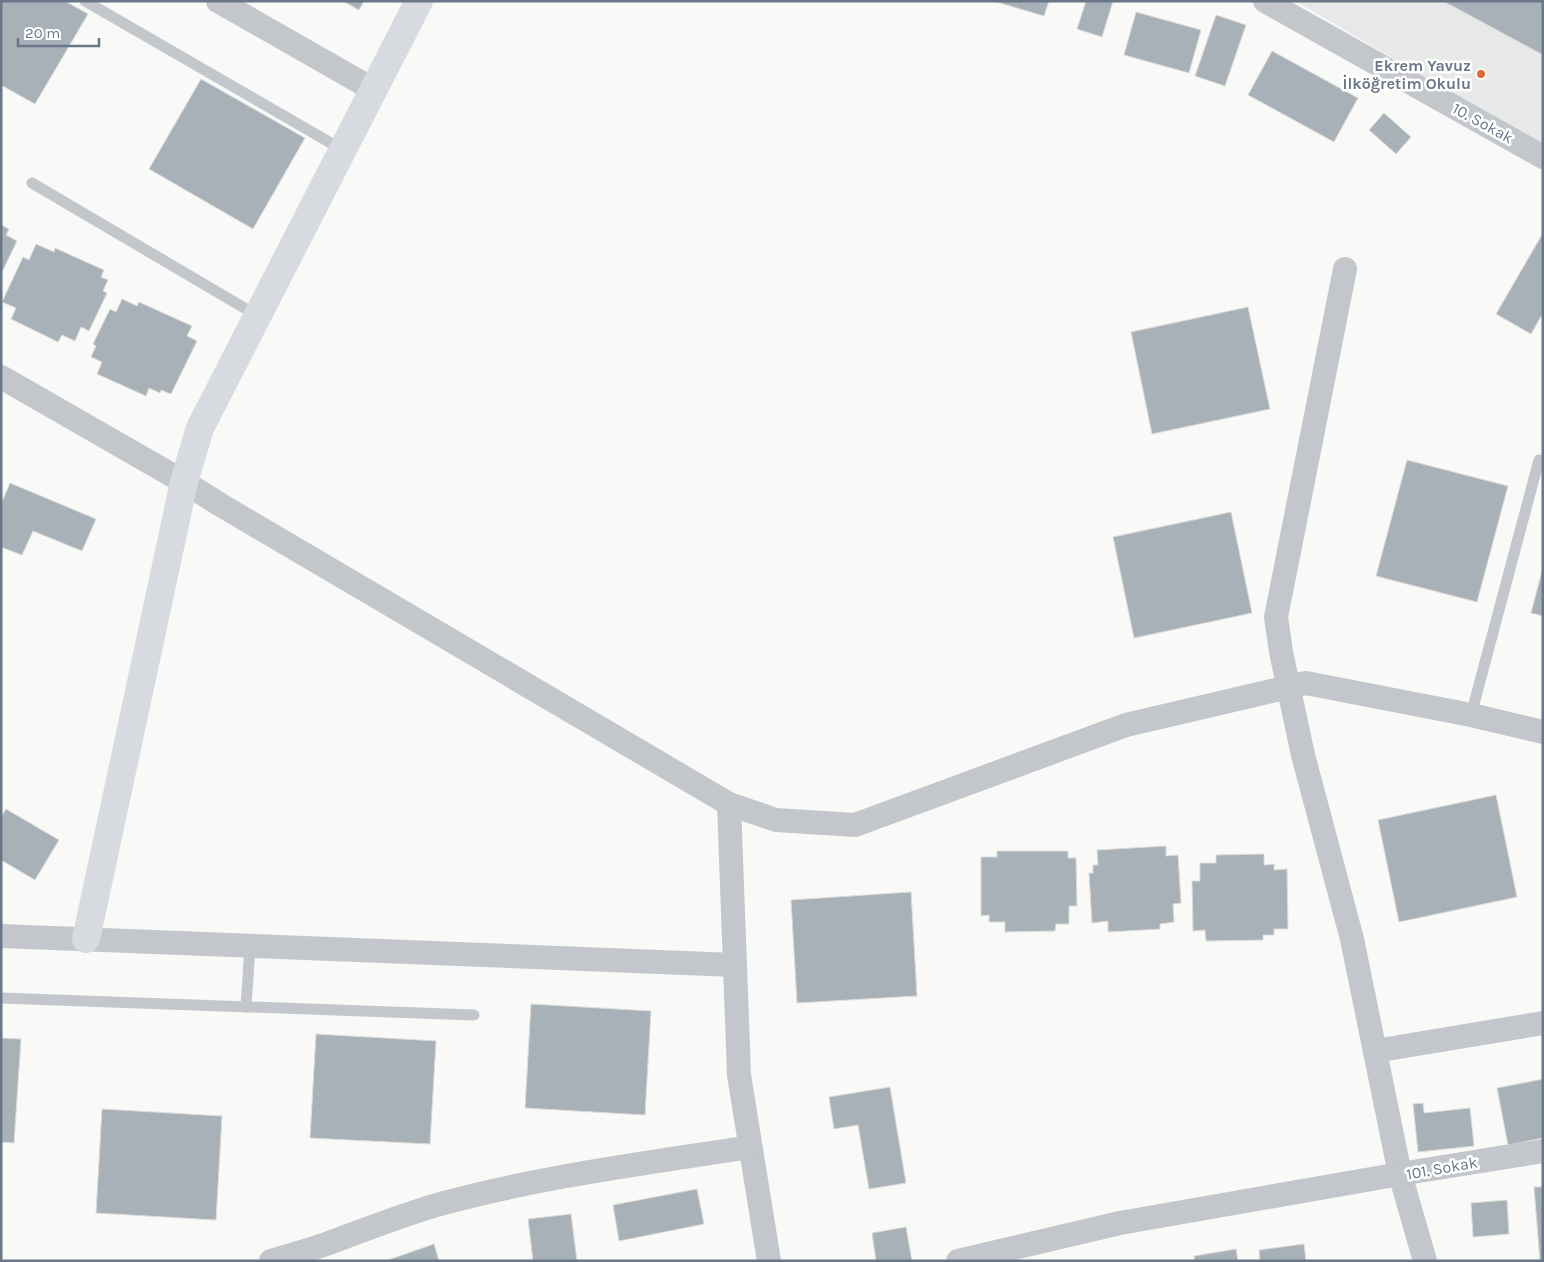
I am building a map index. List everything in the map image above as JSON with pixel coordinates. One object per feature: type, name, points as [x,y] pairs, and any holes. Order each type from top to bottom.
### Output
[{"type":"street","points":[[218,1],[374,90]]},
{"type":"street","points":[[86,940],[184,482],[200,428],[419,1]]},
{"type":"street","name":"10. Sokak","points":[[1266,1],[1543,157]]},
{"type":"street","points":[[958,1261],[1120,1223],[1400,1174],[1352,939],[1303,755],[1281,652],[1276,617],[1345,269]]},
{"type":"street","points":[[1,378],[184,482],[729,804],[776,820],[855,825],[1126,725],[1306,683],[1471,715],[1543,732]]},
{"type":"street","points":[[729,804],[739,1075],[769,1261]]},
{"type":"street","points":[[1,936],[735,965]]},
{"type":"street","points":[[1375,1051],[1543,1023]]},
{"type":"street","points":[[270,1261],[409,1214],[494,1190],[750,1147]]},
{"type":"street","name":"101. Sokak","points":[[1425,1261],[1400,1174],[1543,1151]]},
{"type":"lane","points":[[84,1],[343,150]]},
{"type":"lane","points":[[32,183],[258,316]]},
{"type":"lane","points":[[1471,715],[1539,460]]},
{"type":"lane","points":[[246,1007],[250,946]]},
{"type":"lane","points":[[1,998],[474,1015]]},
{"type":"shaded area","name":"Ekrem Yavuz İlköğretim Okulu","points":[[1295,1],[1543,1],[1543,146]]},
{"type":"building","points":[[1,1],[65,1],[88,14],[35,104],[1,85]]},
{"type":"building","points":[[343,1],[364,1],[359,10]]},
{"type":"building","points":[[993,1],[1049,1],[1044,16]]},
{"type":"building","points":[[1086,1],[1113,1],[1102,37],[1077,29]]},
{"type":"building","points":[[1443,1],[1543,1],[1543,55]]},
{"type":"building","points":[[1136,12],[1201,30],[1189,73],[1124,55]]},
{"type":"building","points":[[1216,15],[1246,25],[1225,86],[1195,76]]},
{"type":"building","points":[[1272,51],[1358,98],[1334,142],[1248,95]]},
{"type":"building","points":[[201,79],[305,138],[253,229],[149,169]]},
{"type":"building","points":[[1384,113],[1411,137],[1396,154],[1369,130]]},
{"type":"building","points":[[1,225],[9,229],[6,235],[17,241],[1,274]]},
{"type":"building","points":[[1543,233],[1543,313],[1531,334],[1496,314]]},
{"type":"building","points":[[36,244],[54,252],[55,248],[104,270],[101,277],[108,280],[103,291],[107,293],[89,331],[81,327],[75,341],[62,335],[58,342],[11,319],[16,308],[2,302],[23,257],[29,260]]},
{"type":"building","points":[[122,299],[137,306],[139,302],[192,326],[187,336],[197,341],[171,394],[161,390],[160,393],[149,388],[146,396],[97,374],[102,362],[91,357],[96,346],[93,344],[110,309],[116,312]]},
{"type":"building","points":[[1248,307],[1270,409],[1152,434],[1131,332]]},
{"type":"building","points":[[1407,460],[1508,486],[1477,602],[1376,576]]},
{"type":"building","points":[[10,483],[96,519],[82,551],[33,531],[22,555],[1,547],[1,504]]},
{"type":"building","points":[[1231,512],[1252,613],[1134,638],[1113,537]]},
{"type":"building","points":[[1543,567],[1543,616],[1531,613]]},
{"type":"building","points":[[1496,795],[1517,897],[1399,922],[1378,820]]},
{"type":"building","points":[[6,809],[59,840],[35,880],[1,860],[1,817]]},
{"type":"building","points":[[1166,846],[1166,856],[1178,855],[1181,903],[1173,904],[1174,922],[1160,924],[1160,929],[1108,932],[1108,921],[1092,923],[1089,873],[1093,873],[1093,865],[1098,865],[1097,850]]},
{"type":"building","points":[[997,851],[1068,851],[1068,858],[1076,858],[1077,906],[1069,906],[1069,924],[1056,924],[1055,931],[1005,932],[1005,922],[989,922],[989,915],[981,916],[981,857],[997,857]]},
{"type":"building","points":[[1264,854],[1264,865],[1274,864],[1274,870],[1287,869],[1288,929],[1274,929],[1274,935],[1263,935],[1263,940],[1206,941],[1205,930],[1193,931],[1192,881],[1200,881],[1200,863],[1216,863],[1216,855]]},
{"type":"building","points":[[911,892],[917,996],[797,1003],[791,900]]},
{"type":"building","points":[[531,1004],[651,1011],[645,1115],[525,1108]]},
{"type":"building","points":[[316,1034],[436,1041],[430,1144],[310,1138]]},
{"type":"building","points":[[1,1038],[21,1039],[14,1143],[1,1142]]},
{"type":"building","points":[[1543,1079],[1543,1138],[1508,1145],[1497,1088]]},
{"type":"building","points":[[890,1087],[906,1183],[869,1189],[858,1125],[834,1129],[829,1097]]},
{"type":"building","points":[[1423,1103],[1424,1113],[1470,1108],[1474,1146],[1418,1152],[1413,1104]]},
{"type":"building","points":[[102,1109],[222,1116],[216,1220],[96,1213]]},
{"type":"building","points":[[1534,1187],[1543,1187],[1543,1261],[1540,1261]]},
{"type":"building","points":[[697,1189],[704,1224],[619,1241],[613,1205]]},
{"type":"building","points":[[1507,1200],[1509,1234],[1473,1237],[1471,1203]]},
{"type":"building","points":[[571,1214],[577,1261],[533,1261],[528,1219]]},
{"type":"building","points":[[906,1227],[912,1261],[876,1261],[872,1233]]},
{"type":"building","points":[[434,1244],[439,1261],[385,1261]]},
{"type":"building","points":[[1304,1244],[1306,1261],[1260,1261],[1259,1250]]},
{"type":"building","points":[[1236,1249],[1238,1261],[1195,1261],[1194,1256]]},
{"type":"place","name":"Ekrem Yavuz İlköğretim Okulu","points":[[1481,74]]}]
